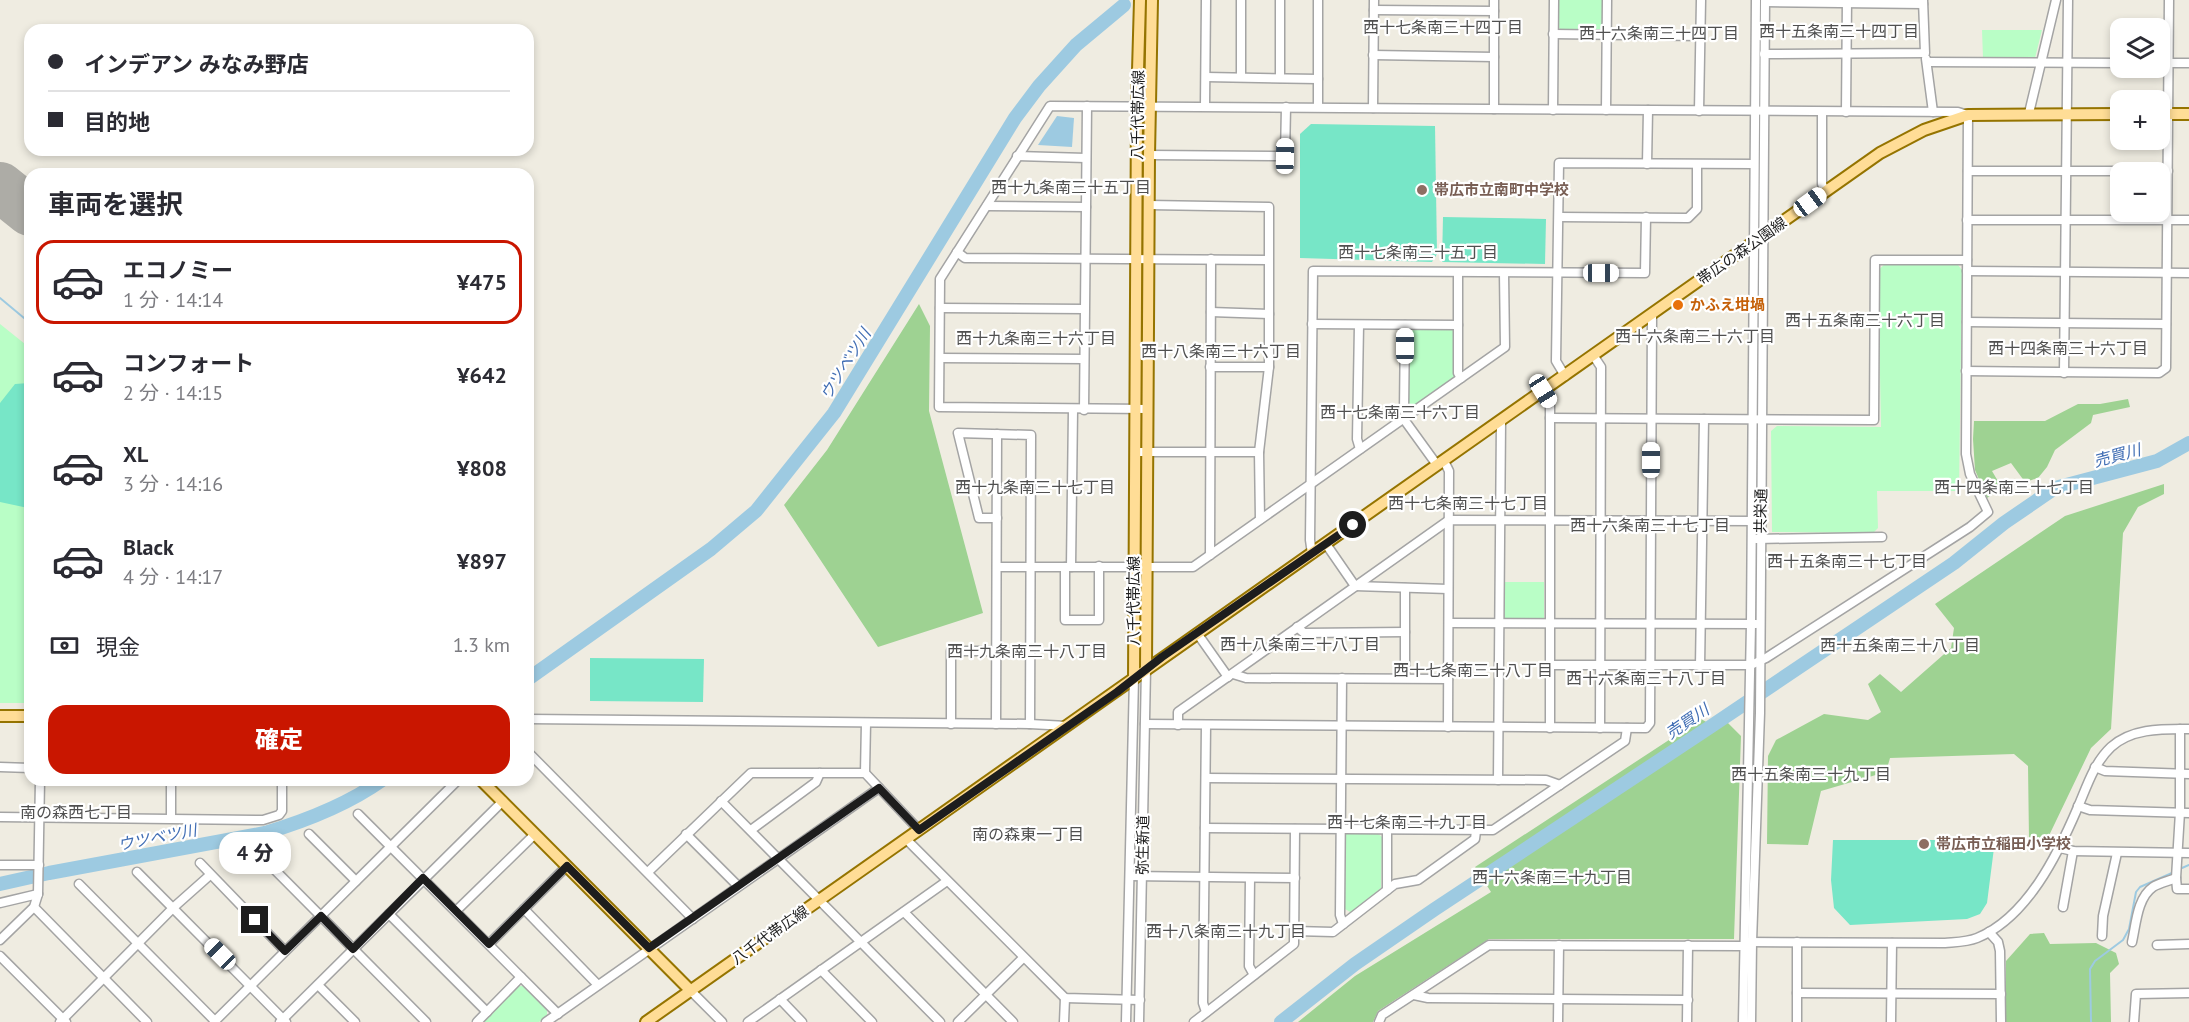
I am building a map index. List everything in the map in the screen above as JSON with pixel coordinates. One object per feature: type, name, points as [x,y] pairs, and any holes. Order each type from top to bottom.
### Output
[{"type":"main road","name":"八千代帯広線","points":[[1140,0],[1137,106],[1136,409],[1141,452],[1146,566],[1146,669]]},
{"type":"main road","name":"八千代帯広線","points":[[646,1022],[1134,678],[1134,566],[1141,452],[1147,409],[1152,0]]},
{"type":"main road","name":"帯広の森公園線","points":[[1134,678],[1880,153],[1924,130],[1968,115],[2110,114]]},
{"type":"main road","points":[[2170,114],[2189,114]]},
{"type":"main road","points":[[0,716],[24,716]]},
{"type":"main road","points":[[487,786],[691,991]]},
{"type":"street","points":[[1205,106],[1206,0]]},
{"type":"street","points":[[1241,0],[1241,77]]},
{"type":"street","points":[[1280,0],[1280,78]]},
{"type":"street","points":[[1318,0],[1318,107]]},
{"type":"street","points":[[1373,108],[1374,0]]},
{"type":"street","points":[[1494,0],[1494,109]]},
{"type":"street","points":[[1553,110],[1554,0]]},
{"type":"street","points":[[1606,110],[1607,0]]},
{"type":"street","points":[[1699,111],[1701,0]]},
{"type":"street","points":[[2029,113],[2056,0]]},
{"type":"street","points":[[2064,373],[2068,0]]},
{"type":"street","points":[[2168,18],[2169,0]]},
{"type":"street","points":[[1762,1],[1923,2],[1926,58],[1933,112]]},
{"type":"street","name":"共栄通","points":[[1759,239],[1754,164],[1764,54],[1762,1]]},
{"type":"street","name":"共栄通","points":[[1752,1022],[1746,943],[1760,713],[1760,661],[1756,624],[1756,539],[1762,1]]},
{"type":"street","points":[[1846,112],[1847,1]]},
{"type":"street","points":[[1374,10],[1494,11]]},
{"type":"street","points":[[1553,34],[1700,36]]},
{"type":"street","points":[[1764,54],[1846,54],[2110,63]]},
{"type":"street","points":[[1373,55],[1494,57]]},
{"type":"street","points":[[2170,63],[2189,63]]},
{"type":"street","points":[[1206,77],[1318,79]]},
{"type":"street","points":[[1147,409],[939,408],[940,279],[1050,106],[1958,112],[1968,115],[1966,371],[1968,465],[1988,512],[1970,527],[1751,665],[1550,665]]},
{"type":"street","points":[[1084,410],[1087,106]]},
{"type":"street","points":[[1149,155],[1285,156],[1286,108]]},
{"type":"street","points":[[1647,164],[1648,110]]},
{"type":"street","points":[[1822,112],[1822,184],[1825,191]]},
{"type":"street","points":[[1017,156],[1086,158]]},
{"type":"street","points":[[1564,376],[1556,361],[1559,163],[1754,164]]},
{"type":"street","points":[[1559,217],[1688,218],[1697,209],[1697,165]]},
{"type":"street","points":[[1968,171],[2110,170]]},
{"type":"street","points":[[1149,205],[1269,207],[1269,367],[1259,452],[1260,519]]},
{"type":"street","points":[[987,206],[1086,207]]},
{"type":"street","points":[[1312,554],[1310,485],[1312,271],[1645,273],[1646,217]]},
{"type":"street","points":[[1967,220],[2110,219]]},
{"type":"street","points":[[2170,220],[2189,220]]},
{"type":"street","points":[[1966,371],[2159,373],[2166,368],[2168,222]]},
{"type":"street","points":[[957,252],[965,258],[1268,260]]},
{"type":"street","points":[[1210,555],[1211,260]]},
{"type":"street","points":[[1550,418],[1874,420],[1875,260],[1967,260]]},
{"type":"street","points":[[1967,271],[2189,273]]},
{"type":"street","points":[[1458,273],[1458,373],[1461,378]]},
{"type":"street","points":[[997,567],[1193,567],[1505,347],[1504,273]]},
{"type":"street","points":[[940,308],[1084,309]]},
{"type":"street","points":[[1211,312],[1269,314]]},
{"type":"street","points":[[1145,724],[1646,728],[1650,723],[1652,315]]},
{"type":"street","points":[[1967,322],[2166,324]]},
{"type":"street","points":[[1312,324],[1458,325]]},
{"type":"street","points":[[1359,325],[1358,439],[1360,449]]},
{"type":"street","points":[[1405,325],[1405,417],[1449,471],[1448,727]]},
{"type":"street","points":[[1593,356],[1601,367],[1602,418],[1600,728]]},
{"type":"street","points":[[940,358],[1084,359]]},
{"type":"street","points":[[1210,366],[1269,367]]},
{"type":"street","points":[[1543,391],[1550,402],[1550,728]]},
{"type":"street","points":[[1073,410],[1065,620],[1099,620],[1099,567]]},
{"type":"street","points":[[1700,666],[1704,419]]},
{"type":"street","points":[[1498,780],[1501,421]]},
{"type":"street","points":[[997,518],[979,518],[958,433],[1031,435],[1030,724]]},
{"type":"street","points":[[996,724],[998,434]]},
{"type":"street","points":[[1141,452],[1259,452]]},
{"type":"street","points":[[1178,725],[1178,712],[1449,520],[1757,521]]},
{"type":"street","points":[[1756,539],[1882,537]]},
{"type":"street","points":[[1326,544],[1355,586]]},
{"type":"street","points":[[1355,586],[1448,589]]},
{"type":"street","points":[[1405,588],[1405,678]]},
{"type":"street","points":[[1449,623],[1756,624]]},
{"type":"street","name":"共栄通","points":[[1743,1022],[1750,676],[1756,624]]},
{"type":"street","points":[[1297,627],[1304,633],[1405,632]]},
{"type":"street","points":[[1197,633],[1230,675],[1246,678],[1448,679]]},
{"type":"street","points":[[951,724],[951,651],[995,651]]},
{"type":"street","name":"弥生新道","points":[[1139,1022],[1146,669]]},
{"type":"street","name":"弥生新道","points":[[1126,1022],[1134,678]]},
{"type":"street","points":[[1342,678],[1340,915],[1343,924]]},
{"type":"street","points":[[534,719],[1066,726]]},
{"type":"street","points":[[866,723],[865,773],[919,830]]},
{"type":"street","points":[[1206,725],[1203,1002],[1206,1012]]},
{"type":"street","points":[[1204,828],[1493,830],[1625,741],[1627,728]]},
{"type":"street","points":[[1379,1022],[1382,1015],[1489,945],[1892,943],[1961,942],[1975,939],[1999,927],[2026,898],[2060,848],[2095,767],[2112,746],[2130,735],[2155,729],[2184,729],[2184,813],[2177,853],[2176,878],[2177,889],[2189,889]]},
{"type":"street","points":[[534,758],[693,919]]},
{"type":"street","points":[[0,767],[24,768]]},
{"type":"street","points":[[2095,767],[2105,771],[2185,774]]},
{"type":"street","points":[[648,872],[751,773],[865,773]]},
{"type":"street","points":[[751,830],[816,782],[820,773]]},
{"type":"street","points":[[1206,778],[1546,780],[1560,785]]},
{"type":"street","points":[[0,940],[34,907],[38,891],[40,786]]},
{"type":"street","points":[[171,786],[171,818]]},
{"type":"street","points":[[0,817],[263,820],[279,815],[282,811],[282,786]]},
{"type":"street","points":[[79,884],[214,1022],[452,786]]},
{"type":"street","points":[[546,1022],[879,788]]},
{"type":"street","points":[[137,872],[174,907],[283,1021],[502,801]]},
{"type":"street","points":[[722,801],[940,1022]]},
{"type":"street","points":[[2078,806],[2091,810],[2184,813]]},
{"type":"street","points":[[358,814],[558,1014]]},
{"type":"street","points":[[1194,1022],[1294,944],[1295,829]]},
{"type":"street","points":[[1387,829],[1387,890]]},
{"type":"street","points":[[1295,931],[1333,932],[1395,884],[1418,880],[1475,839],[1476,831]]},
{"type":"street","points":[[309,834],[356,881]]},
{"type":"street","points":[[456,911],[535,834]]},
{"type":"street","points":[[686,834],[738,886]]},
{"type":"street","points":[[906,839],[1065,998],[1140,1000]]},
{"type":"street","points":[[2060,848],[2073,851],[2189,853]]},
{"type":"street","points":[[2063,907],[2073,851]]},
{"type":"street","points":[[257,852],[426,1022]]},
{"type":"street","points":[[2102,936],[2103,916],[2117,852]]},
{"type":"street","points":[[200,863],[285,951]]},
{"type":"street","points":[[0,865],[39,868]]},
{"type":"street","points":[[489,944],[567,866]]},
{"type":"street","points":[[0,956],[63,1021],[174,907],[210,874]]},
{"type":"street","points":[[1130,876],[1295,878]]},
{"type":"street","points":[[1250,878],[1249,966],[1254,975]]},
{"type":"street","points":[[2132,942],[2141,902],[2147,893],[2154,886],[2176,878]]},
{"type":"street","points":[[748,1022],[947,881]]},
{"type":"street","points":[[0,903],[38,891]]},
{"type":"street","points":[[34,907],[147,1022]]},
{"type":"street","points":[[524,909],[598,985]]},
{"type":"street","points":[[904,912],[1013,1022]]},
{"type":"street","points":[[389,914],[487,1012]]},
{"type":"street","points":[[1989,932],[1998,942],[2000,951],[2001,1022]]},
{"type":"street","points":[[1797,942],[1797,1022]]},
{"type":"street","points":[[1891,1022],[1892,943]]},
{"type":"street","points":[[2157,945],[2189,944]]},
{"type":"street","points":[[1558,1022],[1559,945]]},
{"type":"street","points":[[1687,1022],[1688,945]]},
{"type":"street","points":[[958,1022],[1023,958]]},
{"type":"street","points":[[821,970],[872,1022]]},
{"type":"street","points":[[477,1022],[521,977]]},
{"type":"street","points":[[318,985],[355,1022]]},
{"type":"street","points":[[691,991],[722,1022]]},
{"type":"street","points":[[1797,993],[2001,994]]},
{"type":"street","points":[[2134,1022],[2136,994],[2189,993]]},
{"type":"street","points":[[1414,995],[1428,998],[1688,1000]]},
{"type":"street","points":[[1064,1022],[1065,998]]},
{"type":"street","points":[[780,999],[802,1022]]},
{"type":"green space","points":[[1558,0],[1603,0],[1602,28],[1599,31],[1564,32],[1558,27]]},
{"type":"green space","points":[[1982,30],[2042,30],[2035,58],[1983,58]]},
{"type":"green space","points":[[1311,124],[1435,126],[1437,254],[1432,262],[1300,258],[1300,134]]},
{"type":"green space","points":[[1443,217],[1546,219],[1545,264],[1442,262]]},
{"type":"green space","points":[[1884,265],[1958,265],[1962,270],[1959,491],[1877,491],[1878,528],[1873,533],[1772,532],[1771,431],[1777,426],[1881,427],[1878,270]]},
{"type":"green space","points":[[919,304],[930,326],[929,411],[983,613],[878,647],[784,505],[827,450]]},
{"type":"green space","points":[[0,324],[24,343],[24,703],[0,703]]},
{"type":"green space","points":[[1414,329],[1454,330],[1455,377],[1414,406],[1408,403],[1409,334]]},
{"type":"green space","points":[[24,383],[24,507],[0,502],[0,403],[15,384]]},
{"type":"green space","points":[[2128,399],[2130,407],[2093,415],[2091,423],[2055,450],[2047,467],[2038,478],[2025,482],[2011,463],[1992,471],[2002,488],[1987,498],[1975,470],[1974,421],[2045,421],[2078,404],[2100,404]]},
{"type":"green space","points":[[2164,484],[2164,494],[2138,507],[2123,533],[2111,729],[2091,748],[2044,846],[2029,840],[2028,766],[2014,754],[1890,758],[1886,772],[1821,791],[1808,845],[1767,844],[1768,756],[1776,740],[1824,714],[1868,720],[1881,712],[1868,684],[1880,674],[1901,692],[1951,648],[1954,628],[1935,604],[2065,516]]},
{"type":"green space","points":[[1503,582],[1544,582],[1544,618],[1503,618]]},
{"type":"green space","points":[[590,658],[704,659],[703,702],[590,701]]},
{"type":"green space","points":[[1701,719],[1717,728],[1727,722],[1741,736],[1734,939],[1489,939],[1378,1011],[1373,1022],[1298,1022],[1355,976],[1491,892],[1475,867]]},
{"type":"green space","points":[[1377,833],[1382,837],[1381,888],[1352,913],[1345,909],[1345,834]]},
{"type":"green space","points":[[1833,840],[1949,840],[1949,846],[1994,848],[1987,903],[1980,914],[1967,919],[1850,925],[1834,908],[1831,880]]},
{"type":"green space","points":[[2044,933],[2050,944],[2096,943],[2116,953],[2119,964],[2110,973],[2111,1022],[2006,1022],[2006,961],[2030,934]]},
{"type":"green space","points":[[519,986],[525,986],[547,1009],[547,1016],[539,1022],[483,1022]]},
{"type":"water","points":[[1057,116],[1074,118],[1072,147],[1038,145]]},
{"type":"waterway","name":"ウツベツ川","points":[[534,675],[711,549],[756,511],[834,413],[1015,118],[1039,86],[1076,45],[1124,5]]},
{"type":"waterway","points":[[0,298],[24,318]]},
{"type":"waterway","name":"売買川","points":[[1281,1022],[1355,964],[1954,563],[2004,523],[2055,488],[2157,461],[2189,443]]},
{"type":"waterway","name":"ウツベツ川","points":[[0,884],[265,833],[325,811],[373,786]]},
{"type":"waterway","points":[[2182,868],[2189,865]]},
{"type":"waterway","points":[[2091,1022],[2090,969],[2095,961],[2123,940],[2129,929],[2136,892],[2140,887],[2172,873]]},
{"type":"runway","points":[[0,187],[24,206]]},
{"type":"place","name":"帯広市立南町中学校","points":[[1422,190]]},
{"type":"place","name":"かふえ坩堝","points":[[1678,305]]},
{"type":"place","name":"帯広市立稲田小学校","points":[[1924,844]]},
{"type":"district","name":"西十七条南三十四丁目","points":[[1443,27]]},
{"type":"district","name":"西十五条南三十四丁目","points":[[1839,31]]},
{"type":"district","name":"西十六条南三十四丁目","points":[[1659,33]]},
{"type":"district","name":"西十九条南三十五丁目","points":[[1071,187]]},
{"type":"district","name":"西十七条南三十五丁目","points":[[1418,252]]},
{"type":"district","name":"西十五条南三十六丁目","points":[[1865,320]]},
{"type":"district","name":"西十六条南三十六丁目","points":[[1695,336]]},
{"type":"district","name":"西十九条南三十六丁目","points":[[1036,338]]},
{"type":"district","name":"西十四条南三十六丁目","points":[[2068,348]]},
{"type":"district","name":"西十八条南三十六丁目","points":[[1221,351]]},
{"type":"district","name":"西十七条南三十六丁目","points":[[1400,412]]},
{"type":"district","name":"西十九条南三十七丁目","points":[[1035,487]]},
{"type":"district","name":"西十四条南三十七丁目","points":[[2014,487]]},
{"type":"district","name":"西十七条南三十七丁目","points":[[1468,503]]},
{"type":"district","name":"西十六条南三十七丁目","points":[[1650,525]]},
{"type":"district","name":"西十五条南三十七丁目","points":[[1847,561]]},
{"type":"district","name":"西十八条南三十八丁目","points":[[1300,644]]},
{"type":"district","name":"西十五条南三十八丁目","points":[[1900,645]]},
{"type":"district","name":"西十九条南三十八丁目","points":[[1027,651]]},
{"type":"district","name":"西十七条南三十八丁目","points":[[1473,670]]},
{"type":"district","name":"西十六条南三十八丁目","points":[[1646,678]]},
{"type":"district","name":"西十五条南三十九丁目","points":[[1811,774]]},
{"type":"district","name":"南の森西七丁目","points":[[76,812]]},
{"type":"district","name":"西十七条南三十九丁目","points":[[1407,822]]},
{"type":"district","name":"南の森東一丁目","points":[[1028,834]]},
{"type":"district","name":"西十六条南三十九丁目","points":[[1552,877]]},
{"type":"district","name":"西十八条南三十九丁目","points":[[1226,931]]},
{"type":"route","points":[[255,920],[285,951],[321,916],[353,949],[423,878],[489,944],[567,866],[649,948],[879,788],[919,830],[1117,692],[1162,657],[1353,525]]}]
